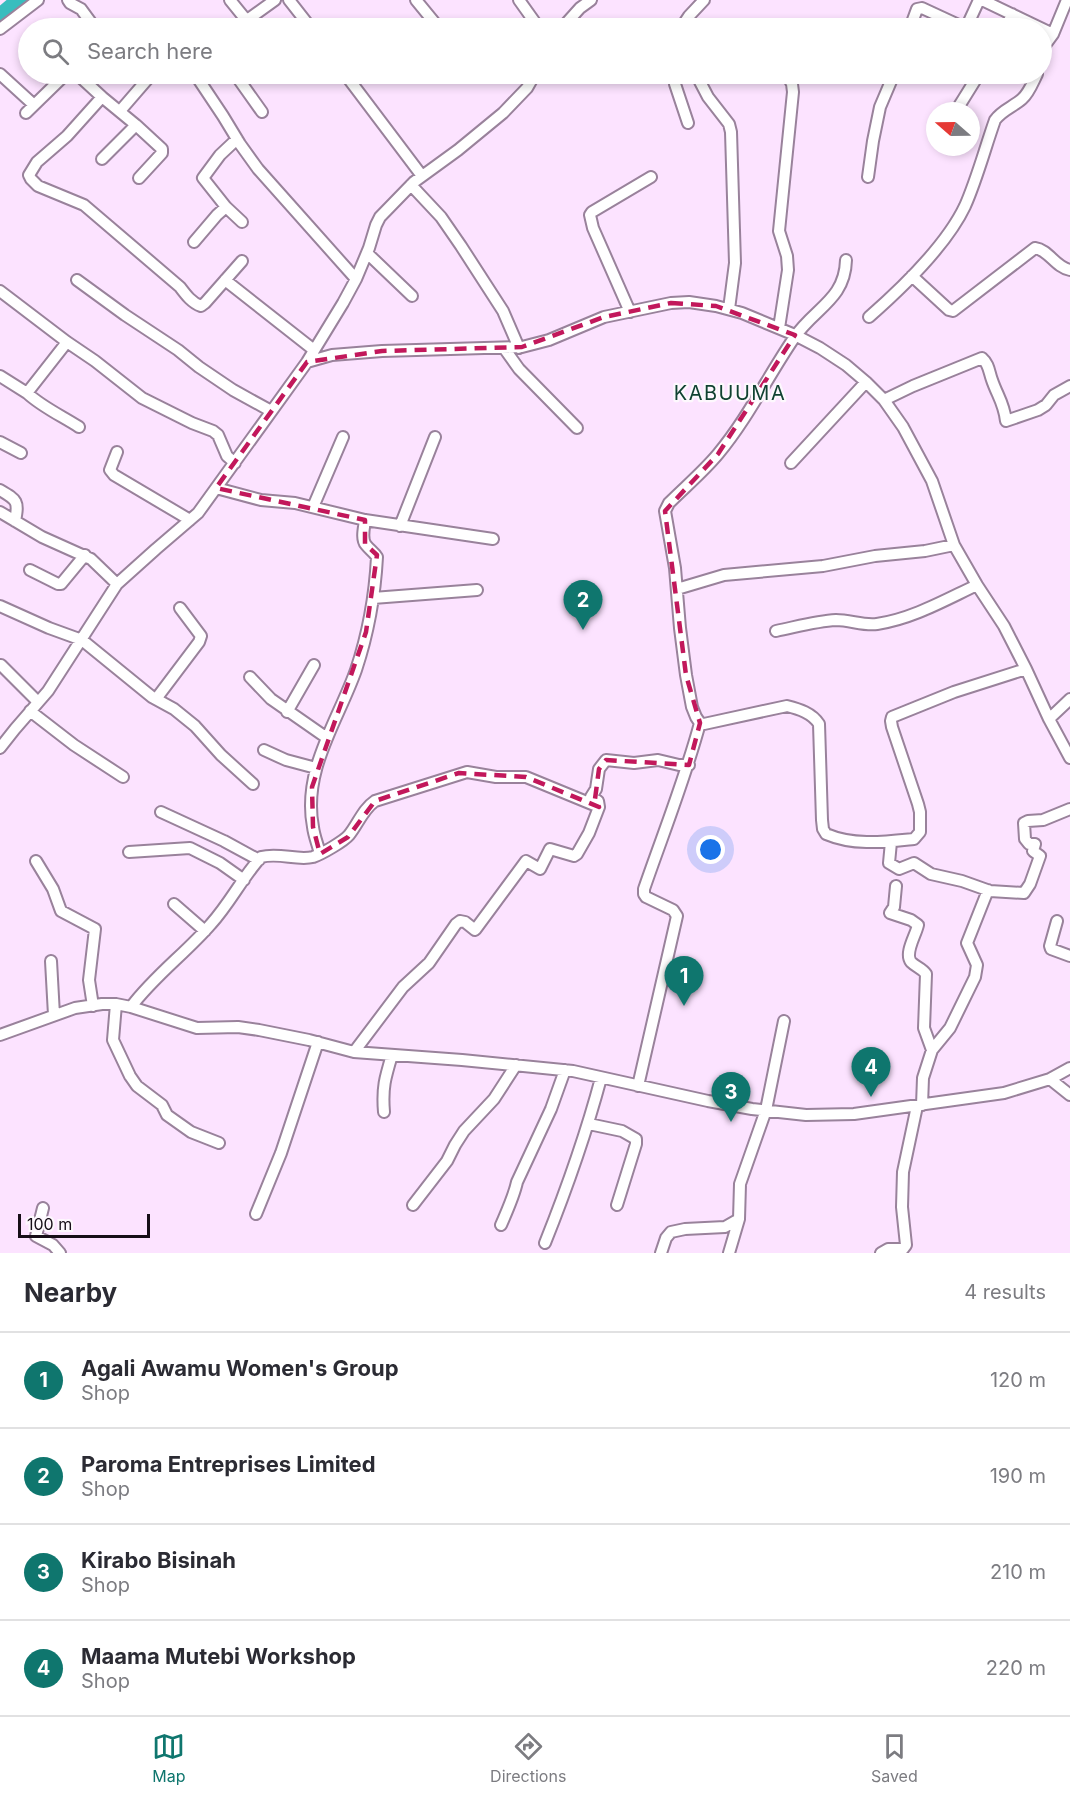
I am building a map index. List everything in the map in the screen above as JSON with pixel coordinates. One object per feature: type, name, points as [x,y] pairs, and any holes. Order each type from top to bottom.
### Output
[{"type":"street","points":[[0,29],[38,0]]},
{"type":"street","points":[[68,0],[81,9],[88,18]]},
{"type":"street","points":[[230,0],[245,18]]},
{"type":"street","points":[[251,18],[275,0]]},
{"type":"street","points":[[290,0],[304,18]]},
{"type":"street","points":[[416,0],[431,18]]},
{"type":"street","points":[[519,0],[532,18]]},
{"type":"street","points":[[571,18],[591,0]]},
{"type":"street","points":[[688,18],[704,0]]},
{"type":"street","points":[[971,18],[980,0],[1020,18]]},
{"type":"street","points":[[1053,34],[1067,0]]},
{"type":"street","points":[[913,18],[917,9],[922,8],[944,18]]},
{"type":"street","points":[[1010,18],[1012,14]]},
{"type":"street","points":[[0,74],[30,109],[56,84]]},
{"type":"street","points":[[88,84],[162,149],[162,153],[139,178]]},
{"type":"street","points":[[120,111],[141,84]]},
{"type":"street","points":[[201,84],[258,169],[356,279]]},
{"type":"street","points":[[242,84],[262,112]]},
{"type":"street","points":[[353,84],[422,176]]},
{"type":"street","points":[[0,748],[48,691],[117,584],[198,513],[235,463],[307,362],[343,303],[356,279],[380,217],[411,185],[511,106],[529,84]]},
{"type":"street","points":[[675,84],[688,123]]},
{"type":"street","points":[[701,84],[708,97],[729,124],[731,132],[735,263],[729,309]]},
{"type":"street","points":[[779,328],[788,270],[787,256],[779,231],[792,84]]},
{"type":"street","points":[[868,177],[873,141],[887,84]]},
{"type":"street","points":[[961,102],[972,84]]},
{"type":"street","points":[[869,316],[912,276],[943,240],[965,206],[995,120],[999,113],[1022,99],[1032,84]]},
{"type":"street","points":[[102,97],[67,136],[35,165],[30,175],[31,179],[38,186],[84,205],[180,287],[196,305],[201,306],[242,261]]},
{"type":"street","points":[[102,159],[136,125]]},
{"type":"street","points":[[237,139],[220,155],[203,178],[226,207],[242,222]]},
{"type":"street","points":[[630,312],[592,228],[590,215],[651,177]]},
{"type":"street","points":[[411,185],[441,217],[461,246],[503,311],[519,348]]},
{"type":"street","points":[[194,242],[226,207]]},
{"type":"street","points":[[912,276],[949,310],[953,311],[1035,248],[1042,250],[1061,267],[1070,270]]},
{"type":"street","points":[[367,253],[412,297]]},
{"type":"street","points":[[638,1086],[677,916],[673,910],[646,897],[644,889],[689,765],[700,723],[692,707],[686,675],[675,568],[666,517],[667,507],[718,454],[749,411],[795,335],[837,293],[846,272],[846,260]]},
{"type":"street","points":[[78,280],[178,350],[198,367],[271,411]]},
{"type":"street","points":[[225,280],[261,311],[314,350]]},
{"type":"street","points":[[0,291],[142,398],[213,431],[222,443],[227,456],[235,463]]},
{"type":"street","points":[[307,362],[332,355],[382,351],[519,348],[549,340],[604,317],[671,303],[689,302],[729,309],[795,335],[846,365],[866,382],[884,400],[903,427],[932,481],[954,545],[1004,626],[1070,758]]},
{"type":"street","points":[[27,393],[67,342]]},
{"type":"street","points":[[504,348],[519,369],[577,428]]},
{"type":"street","points":[[884,400],[982,358],[999,393],[1006,421],[1038,410],[1046,405],[1054,395],[1070,386]]},
{"type":"street","points":[[0,376],[79,428]]},
{"type":"street","points":[[791,463],[866,382]]},
{"type":"street","points":[[313,507],[343,437]]},
{"type":"street","points":[[400,526],[435,437]]},
{"type":"street","points":[[0,442],[21,453]]},
{"type":"street","points":[[117,452],[111,470],[114,475],[190,520]]},
{"type":"street","points":[[216,488],[261,500],[285,501],[365,520],[493,539]]},
{"type":"street","points":[[0,490],[17,502],[15,521]]},
{"type":"street","points":[[0,513],[51,542],[85,555],[100,566],[117,584]]},
{"type":"street","points":[[320,854],[313,827],[312,787],[327,738],[355,670],[373,598],[376,557],[363,538],[365,520]]},
{"type":"street","points":[[677,589],[724,575],[823,566],[954,545]]},
{"type":"street","points":[[30,570],[61,584],[85,555]]},
{"type":"street","points":[[776,631],[837,620],[878,624],[914,614],[977,585]]},
{"type":"street","points":[[373,598],[477,590]]},
{"type":"street","points":[[0,606],[48,628],[82,640],[156,699],[195,726],[221,755],[253,784]]},
{"type":"street","points":[[156,699],[199,642],[201,636],[180,608]]},
{"type":"street","points":[[1,665],[38,702]]},
{"type":"street","points":[[287,712],[314,665]]},
{"type":"street","points":[[700,723],[787,706],[811,716],[819,724],[823,829],[826,834],[861,843],[914,839],[920,832],[918,804],[892,727],[892,717],[954,692],[1026,669]]},
{"type":"street","points":[[250,677],[287,712],[327,738]]},
{"type":"street","points":[[1049,719],[1070,699]]},
{"type":"street","points":[[30,711],[74,745],[123,777]]},
{"type":"street","points":[[264,750],[286,760],[316,768]]},
{"type":"street","points":[[354,1052],[403,987],[429,963],[456,924],[460,921],[465,922],[475,930],[526,861],[540,868],[550,849],[574,856],[577,854],[590,833],[599,807],[598,801],[591,797],[596,789],[599,769],[606,760],[634,763],[658,760],[689,765]]},
{"type":"street","points":[[131,1007],[151,982],[205,931],[228,904],[261,857],[269,855],[308,857],[320,854],[348,837],[368,807],[375,801],[467,772],[496,777],[526,777],[599,807]]},
{"type":"street","points":[[891,842],[889,863],[899,869],[914,863],[931,873],[988,890],[1021,893],[1026,891],[1040,856],[1033,851],[1035,844],[1029,844],[1026,839],[1024,824],[1028,821],[1043,820],[1070,809]]},
{"type":"street","points":[[161,812],[259,860]]},
{"type":"street","points":[[129,852],[190,848],[220,863],[244,880]]},
{"type":"street","points":[[36,861],[53,889],[61,911],[95,929],[89,973],[89,989],[93,1006]]},
{"type":"street","points":[[896,886],[894,907],[890,913],[911,920],[918,925],[909,955],[911,962],[926,974],[924,1029],[932,1050]]},
{"type":"street","points":[[881,1253],[888,1249],[903,1249],[906,1245],[902,1207],[903,1172],[923,1078],[932,1050],[950,1028],[975,978],[977,965],[968,943],[988,890]]},
{"type":"street","points":[[174,904],[205,931]]},
{"type":"street","points":[[1057,921],[1051,949],[1070,956]]},
{"type":"street","points":[[51,961],[54,1015]]},
{"type":"street","points":[[116,1005],[113,1040],[137,1086],[162,1105],[167,1115],[191,1132],[219,1143]]},
{"type":"street","points":[[0,1035],[75,1008],[116,1005],[131,1007],[197,1028],[238,1027],[259,1030],[354,1052],[565,1070],[766,1110],[830,1116],[1004,1093],[1050,1079],[1070,1068]]},
{"type":"street","points":[[729,1253],[739,1219],[740,1184],[766,1110],[784,1021]]},
{"type":"street","points":[[256,1214],[281,1153],[318,1042]]},
{"type":"street","points":[[384,1112],[382,1093],[392,1055]]},
{"type":"street","points":[[413,1206],[447,1161],[464,1131],[494,1099],[516,1065]]},
{"type":"street","points":[[501,1225],[565,1070]]},
{"type":"street","points":[[545,1243],[566,1193],[589,1124],[601,1078]]},
{"type":"street","points":[[1050,1079],[1070,1095]]},
{"type":"street","points":[[589,1124],[616,1129],[636,1139],[617,1205]]},
{"type":"street","points":[[43,1208],[36,1236],[53,1245],[60,1253]]},
{"type":"street","points":[[661,1253],[666,1238],[671,1233],[685,1229],[725,1227],[739,1219]]},
{"type":"highlighted area","points":[[671,303],[716,306],[795,335],[718,454],[665,511],[686,675],[700,723],[689,765],[606,760],[599,769],[595,799],[599,807],[526,777],[459,773],[375,801],[348,837],[320,854],[313,827],[312,787],[366,632],[377,555],[365,544],[365,520],[216,488],[307,362],[382,351],[522,347],[604,317]]},
{"type":"waterway","points":[[0,16],[19,0]]},
{"type":"place","name":"Paroma Entreprises Limited","points":[[583,630]]},
{"type":"place","name":"Agali Awamu Women's Group","points":[[684,1006]]},
{"type":"place","name":"Maama Mutebi Workshop","points":[[871,1097]]},
{"type":"place","name":"Kirabo Bisinah","points":[[731,1122]]},
{"type":"district","name":"KABUUMA","points":[[730,393]]}]
